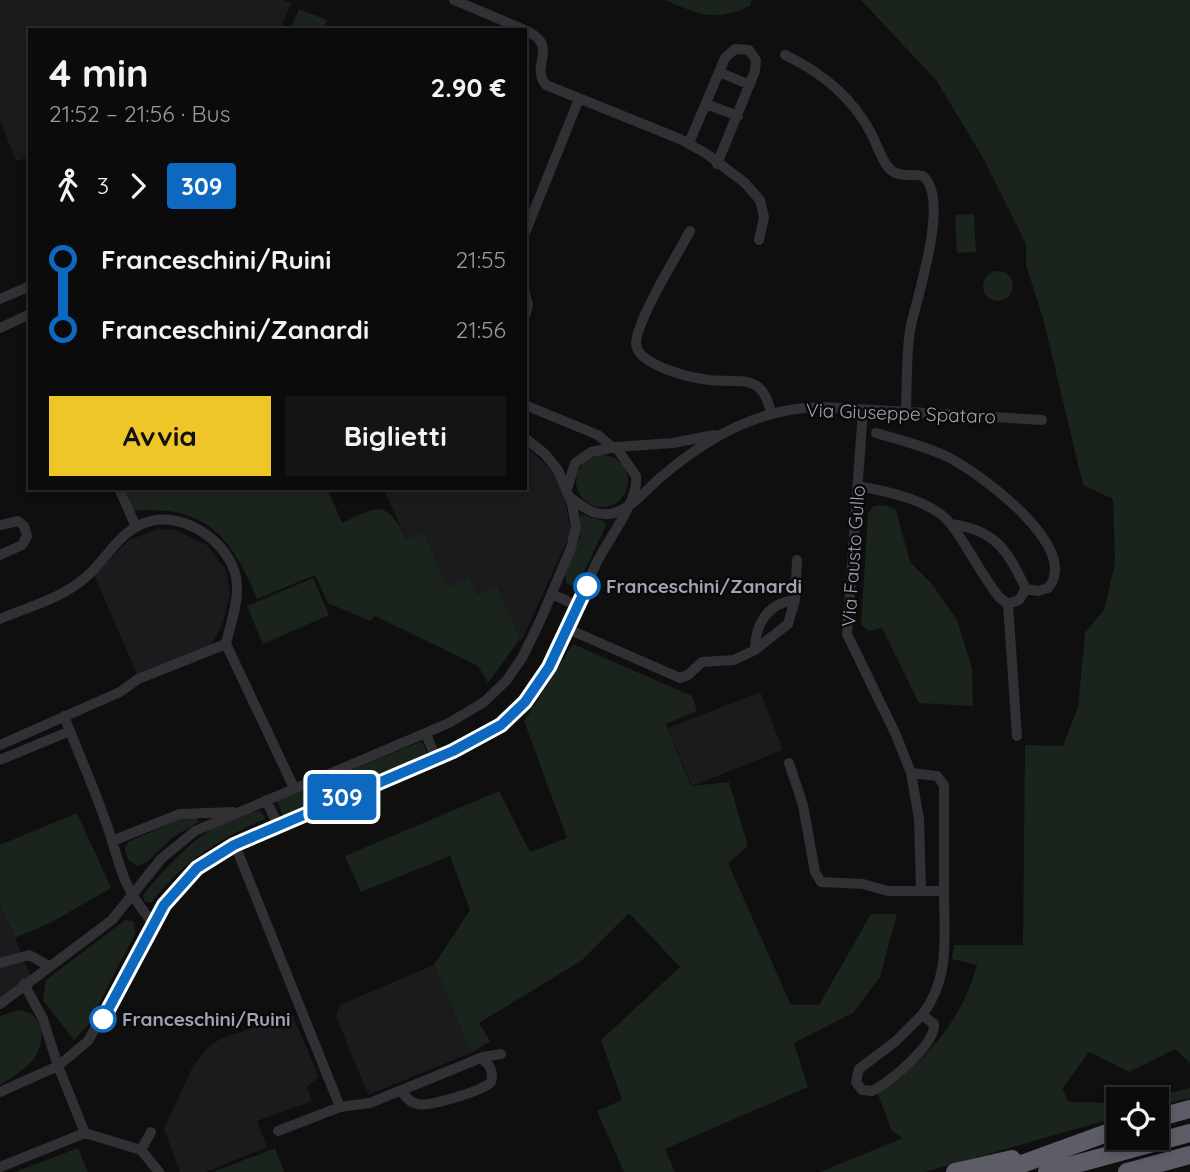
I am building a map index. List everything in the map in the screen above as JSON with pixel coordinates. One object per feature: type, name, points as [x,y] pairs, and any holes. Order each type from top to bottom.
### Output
[{"type":"highway","points":[[1169,1115],[1190,1109]]},
{"type":"highway","points":[[1000,1172],[1106,1133]]},
{"type":"highway","points":[[1047,1172],[1190,1133]]},
{"type":"highway","points":[[955,1172],[1056,1149]]},
{"type":"highway","points":[[1127,1172],[1190,1155]]},
{"type":"street","points":[[454,0],[520,28]]},
{"type":"street","points":[[527,31],[539,38],[544,48],[541,72],[544,83],[689,144],[740,179],[760,200],[764,217],[759,240]]},
{"type":"street","points":[[689,144],[730,52],[747,49],[756,62],[750,85],[717,164]]},
{"type":"street","points":[[785,55],[816,71],[849,102],[865,122],[893,172],[925,178],[931,189],[932,222],[910,332],[906,412]]},
{"type":"street","points":[[719,72],[750,85]]},
{"type":"street","points":[[527,228],[579,99]]},
{"type":"street","points":[[706,103],[738,116]]},
{"type":"street","points":[[690,231],[648,312],[636,341],[638,349],[646,359],[686,376],[755,385],[765,395],[772,414]]},
{"type":"street","points":[[0,299],[28,289]]},
{"type":"street","points":[[0,328],[28,315]]},
{"type":"street","points":[[0,1092],[58,1066],[80,1049],[95,1032],[153,923],[189,875],[234,845],[488,734],[513,715],[543,678],[568,629],[596,563],[635,492],[636,476],[614,447],[598,435],[527,406]]},
{"type":"street","name":"Via Giuseppe Spataro","points":[[614,447],[673,443],[722,433],[772,414],[812,407],[1042,420]]},
{"type":"street","name":"Via Fausto Gullo","points":[[863,410],[847,634],[897,735],[911,773],[919,819],[921,891]]},
{"type":"street","name":"Via Giuseppe Spataro","points":[[627,506],[689,455],[722,433]]},
{"type":"street","points":[[876,433],[927,448],[958,462],[993,486],[1022,512],[1049,549],[1054,580],[1048,588],[1038,591],[1026,589],[993,537],[977,528],[951,524]]},
{"type":"street","points":[[0,1004],[102,929],[132,898],[173,848],[201,828],[426,734],[478,706],[506,681],[527,650],[575,537],[575,519],[568,493],[552,461],[527,440]]},
{"type":"street","points":[[568,493],[570,473],[577,461],[591,452],[614,447]]},
{"type":"street","points":[[858,486],[914,502],[938,513],[951,524],[997,594],[1008,604],[1017,736]]},
{"type":"street","points":[[119,490],[136,527]]},
{"type":"street","points":[[568,493],[598,514],[614,513],[627,506]]},
{"type":"street","points":[[0,619],[80,582],[114,545],[136,527],[159,519],[181,522],[205,534],[225,552],[235,571],[237,588],[226,644],[294,788]]},
{"type":"street","points":[[0,525],[18,521],[26,529],[27,536],[22,545],[0,555]]},
{"type":"street","points":[[568,629],[673,676],[684,677],[705,661],[734,660],[755,650],[788,624],[795,600],[797,560]]},
{"type":"street","points":[[1008,604],[1019,600],[1026,589]]},
{"type":"street","points":[[552,594],[578,606]]},
{"type":"street","points":[[755,650],[757,628],[763,618],[782,603],[795,600]]},
{"type":"street","points":[[0,745],[120,692],[138,679],[226,644]]},
{"type":"street","points":[[64,716],[112,841],[120,874],[132,898],[153,923]]},
{"type":"street","points":[[0,760],[69,731]]},
{"type":"street","points":[[426,734],[436,758]]},
{"type":"street","points":[[789,763],[803,805],[815,872],[821,882],[863,884],[888,891],[944,891]]},
{"type":"street","points":[[911,773],[937,776],[944,785],[943,970],[935,995],[922,1015],[896,1041],[859,1069],[856,1082],[862,1090],[872,1091],[887,1082],[932,1037],[934,1024],[922,1015]]},
{"type":"street","points":[[266,800],[278,825]]},
{"type":"street","points":[[112,841],[180,814],[209,810],[237,812]]},
{"type":"street","points":[[234,845],[340,1107]]},
{"type":"street","points":[[0,963],[29,955],[50,966]]},
{"type":"street","points":[[24,984],[43,1019],[58,1066],[85,1133]]},
{"type":"street","points":[[278,1131],[340,1107],[368,1104],[481,1058],[500,1054]]},
{"type":"street","points":[[401,1091],[411,1102],[423,1105],[482,1090],[489,1085],[492,1074],[491,1068],[481,1058]]},
{"type":"street","points":[[141,1150],[151,1132]]},
{"type":"street","points":[[0,1167],[85,1133],[141,1150],[159,1172]]},
{"type":"shaded area","points":[[0,0],[283,0],[291,3],[281,28],[28,28],[28,158],[16,161],[0,120]]},
{"type":"shaded area","points":[[664,0],[752,0],[750,6],[737,11],[706,15]]},
{"type":"shaded area","points":[[861,0],[1190,0],[1190,1063],[1175,1049],[1129,1072],[1089,1052],[1062,1089],[1069,1102],[1106,1103],[1106,1120],[925,1172],[820,1172],[903,1138],[892,1131],[877,1092],[926,1054],[962,1004],[977,965],[952,959],[954,945],[1023,945],[1025,745],[1063,746],[1078,707],[1085,633],[1104,610],[1115,563],[1113,499],[1083,485],[1044,322],[1026,265],[1026,244],[982,156],[936,80]]},
{"type":"shaded area","points":[[299,9],[327,20],[324,28],[291,28]]},
{"type":"shaded area","points":[[974,214],[976,252],[957,253],[955,215]]},
{"type":"shaded area","points":[[998,271],[1009,275],[1013,286],[1009,297],[998,301],[987,297],[983,286],[987,275]]},
{"type":"shaded area","points":[[527,448],[552,470],[563,491],[571,532],[521,642],[497,586],[476,595],[447,588],[424,533],[406,539],[384,490],[527,490]]},
{"type":"shaded area","points":[[602,455],[612,457],[620,463],[626,471],[626,491],[620,499],[612,505],[602,507],[592,505],[584,499],[578,491],[576,481],[578,471],[584,463],[592,457]]},
{"type":"shaded area","points":[[126,490],[328,490],[342,523],[380,509],[393,517],[406,539],[424,533],[447,587],[469,578],[476,595],[497,586],[520,639],[488,683],[478,666],[375,616],[370,621],[328,603],[315,575],[257,599],[237,559],[213,530],[180,513],[134,511]]},
{"type":"shaded area","points":[[885,505],[896,510],[910,562],[932,584],[957,620],[972,668],[973,706],[919,703],[882,628],[869,631],[861,625],[868,513],[874,506]]},
{"type":"shaded area","points":[[580,514],[603,521],[606,525],[580,581],[572,586],[566,583],[565,572],[580,537]]},
{"type":"shaded area","points":[[159,529],[175,530],[207,545],[226,570],[230,595],[222,625],[211,645],[137,674],[94,575],[129,540]]},
{"type":"shaded area","points":[[313,578],[329,615],[263,644],[247,606]]},
{"type":"shaded area","points":[[573,644],[692,696],[697,711],[666,724],[691,786],[729,782],[748,846],[728,863],[791,1005],[819,1005],[871,914],[897,914],[880,977],[853,1013],[794,1043],[808,1087],[665,1149],[675,1172],[624,1172],[597,1111],[622,1100],[601,1040],[680,967],[629,913],[581,961],[479,1023],[490,1041],[471,1053],[434,965],[470,910],[450,856],[361,892],[345,856],[499,791],[530,852],[567,838],[524,721]]},
{"type":"shaded area","points":[[760,692],[783,750],[692,786],[668,728]]},
{"type":"shaded area","points":[[422,741],[428,755],[283,816],[277,801]]},
{"type":"shaded area","points":[[260,811],[266,818],[202,853],[177,874],[151,903],[144,901],[143,895],[154,882],[194,842],[225,821]]},
{"type":"shaded area","points":[[77,813],[111,888],[52,922],[15,938],[0,904],[0,845]]},
{"type":"shaded area","points":[[195,815],[199,822],[173,837],[147,862],[138,866],[128,860],[125,850],[128,842]]},
{"type":"shaded area","points":[[0,904],[31,976],[0,1000]]},
{"type":"shaded area","points":[[125,920],[133,921],[136,932],[88,1025],[74,1040],[43,1000],[46,980]]},
{"type":"shaded area","points":[[434,965],[471,1053],[368,1095],[336,1016],[339,1005]]},
{"type":"shaded area","points":[[19,1010],[27,1012],[38,1021],[42,1035],[39,1050],[32,1061],[0,1085],[0,1016]]},
{"type":"shaded area","points":[[292,1014],[319,1077],[307,1087],[312,1101],[257,1121],[267,1147],[206,1172],[180,1172],[164,1129],[193,1066],[206,1049],[220,1039]]},
{"type":"shaded area","points":[[1190,1088],[1190,1098],[1169,1104],[1169,1093]]},
{"type":"shaded area","points":[[78,1148],[88,1172],[15,1172]]},
{"type":"shaded area","points":[[275,1148],[284,1172],[213,1172]]},
{"type":"bus line","name":"309","points":[[103,1019],[164,905],[197,868],[234,845],[453,751],[501,725],[525,702],[549,667],[587,586]]},
{"type":"place","name":"Franceschini/Zanardi","points":[[587,586]]},
{"type":"place","name":"Franceschini/Ruini","points":[[103,1019]]}]
